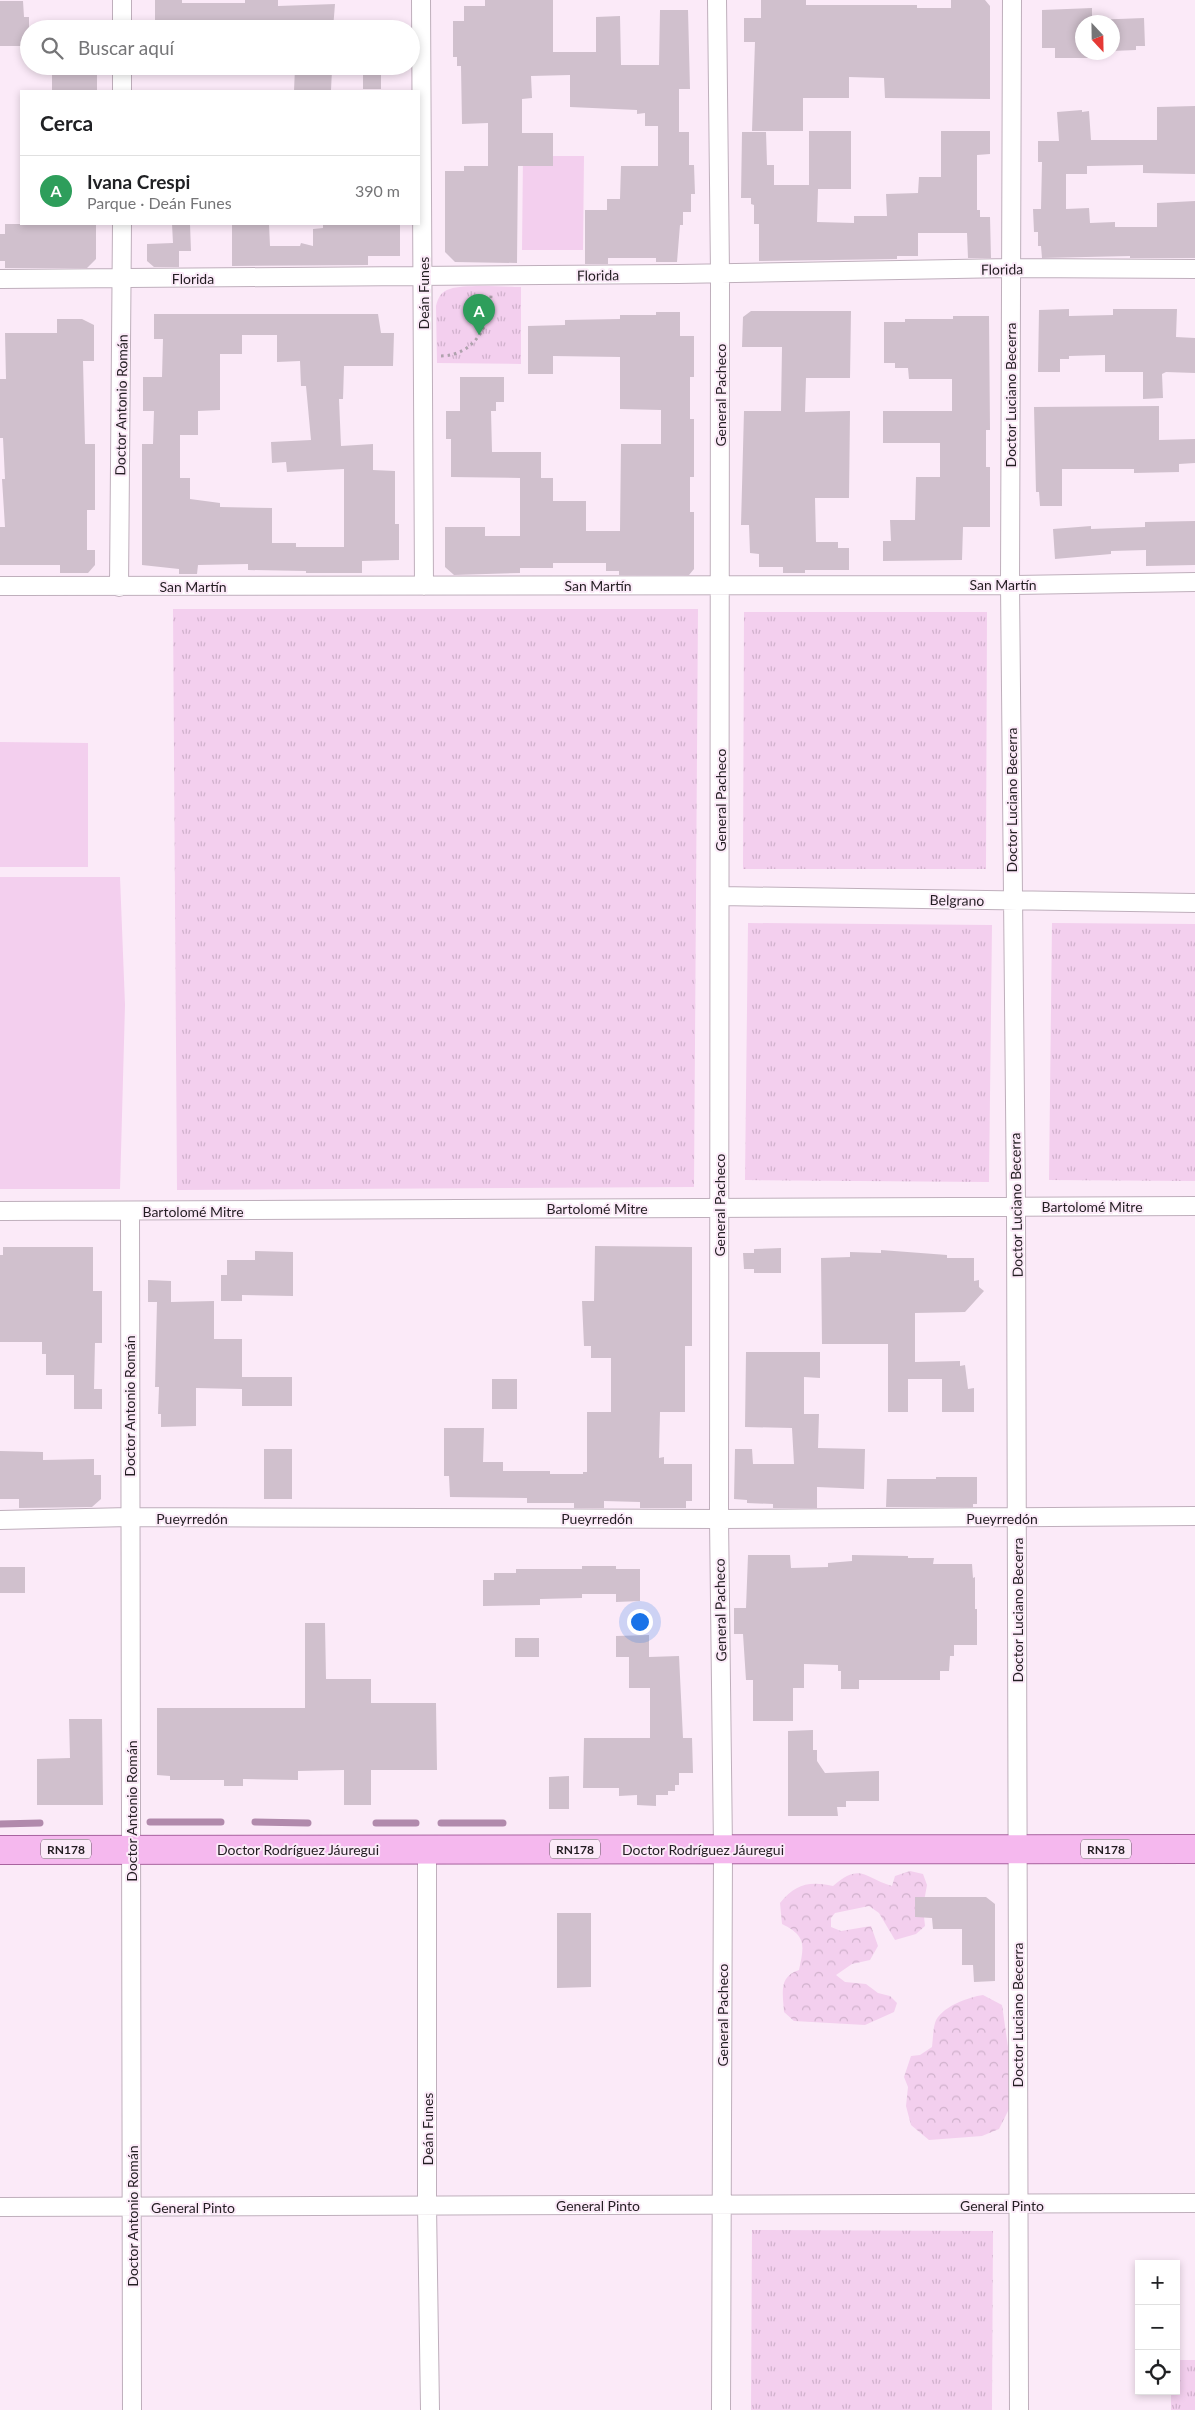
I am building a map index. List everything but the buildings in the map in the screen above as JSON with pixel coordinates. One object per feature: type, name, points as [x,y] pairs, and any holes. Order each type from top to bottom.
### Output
[{"type":"main road","name":"Doctor Rodríguez Jáuregui","points":[[0,1850],[1195,1849]]},
{"type":"street","points":[[122,0],[122,20]]},
{"type":"street","name":"Deán Funes","points":[[421,0],[424,586]]},
{"type":"street","name":"General Pacheco","points":[[717,0],[721,585],[719,1207],[719,1519],[723,1849],[721,2410]]},
{"type":"street","name":"Doctor Luciano Becerra","points":[[1012,0],[1010,585],[1016,1206],[1016,1848],[1019,2410]]},
{"type":"street","points":[[122,75],[122,90]]},
{"type":"street","name":"Doctor Antonio Román","points":[[119,586],[122,225]]},
{"type":"street","name":"Florida","points":[[0,279],[720,274],[1010,268],[1195,269]]},
{"type":"street","name":"San Martín","points":[[0,586],[1010,585],[1195,582]]},
{"type":"street","name":"Belgrano","points":[[720,896],[1195,903]]},
{"type":"street","name":"Bartolomé Mitre","points":[[0,1211],[1195,1206]]},
{"type":"street","name":"Doctor Antonio Román","points":[[130,1211],[129,1518],[132,1849],[132,2410]]},
{"type":"street","name":"Pueyrredón","points":[[0,1520],[129,1518],[719,1519],[1195,1516]]},
{"type":"street","name":"Deán Funes","points":[[427,1849],[427,2205],[430,2410]]},
{"type":"street","name":"General Pinto","points":[[0,2207],[1195,2203]]},
{"type":"path","points":[[423,356],[448,355],[460,352],[479,337],[489,317],[492,276]]},
{"type":"green space","points":[[523,156],[584,156],[583,250],[522,250]]},
{"type":"green space","points":[[457,287],[521,287],[521,364],[437,363],[436,306],[442,293]]},
{"type":"green space","points":[[173,609],[698,609],[694,1187],[177,1190]]},
{"type":"green space","points":[[744,612],[987,612],[986,869],[743,869]]},
{"type":"green space","points":[[0,742],[88,743],[88,867],[0,867]]},
{"type":"green space","points":[[0,877],[120,877],[125,1005],[120,1189],[0,1189]]},
{"type":"green space","points":[[748,923],[992,925],[989,1182],[745,1180]]},
{"type":"green space","points":[[1052,923],[1195,924],[1195,1181],[1049,1180]]},
{"type":"green space","points":[[910,1871],[923,1874],[927,1885],[923,1907],[925,1926],[916,1934],[895,1940],[879,1913],[869,1906],[835,1913],[831,1918],[831,1927],[841,1931],[871,1926],[878,1946],[870,1960],[852,1964],[836,1975],[845,1982],[866,1984],[878,1993],[890,1996],[897,2003],[894,2012],[865,2025],[794,2021],[784,2012],[783,1986],[792,1973],[799,1970],[802,1942],[796,1933],[782,1924],[780,1903],[803,1885],[833,1886],[842,1879],[857,1873],[892,1886],[895,1876]]},
{"type":"green space","points":[[983,1995],[1002,2005],[1010,2061],[1011,2089],[1009,2109],[999,2129],[982,2136],[929,2140],[911,2125],[906,2106],[908,2087],[904,2077],[911,2056],[920,2055],[932,2047],[935,2023],[943,2012],[970,1998]]},
{"type":"green space","points":[[752,2230],[993,2231],[992,2410],[751,2410]]},
{"type":"green space","points":[[1180,2360],[1195,2360],[1195,2410],[1171,2410],[1171,2395],[1180,2395]]},
{"type":"waterway","points":[[150,1822],[221,1822]]},
{"type":"waterway","points":[[255,1822],[308,1823]]},
{"type":"waterway","points":[[0,1824],[40,1823]]},
{"type":"waterway","points":[[376,1823],[416,1823]]},
{"type":"waterway","points":[[441,1823],[503,1823]]},
{"type":"place","name":"Ivana Crespi","points":[[479,335]]}]
